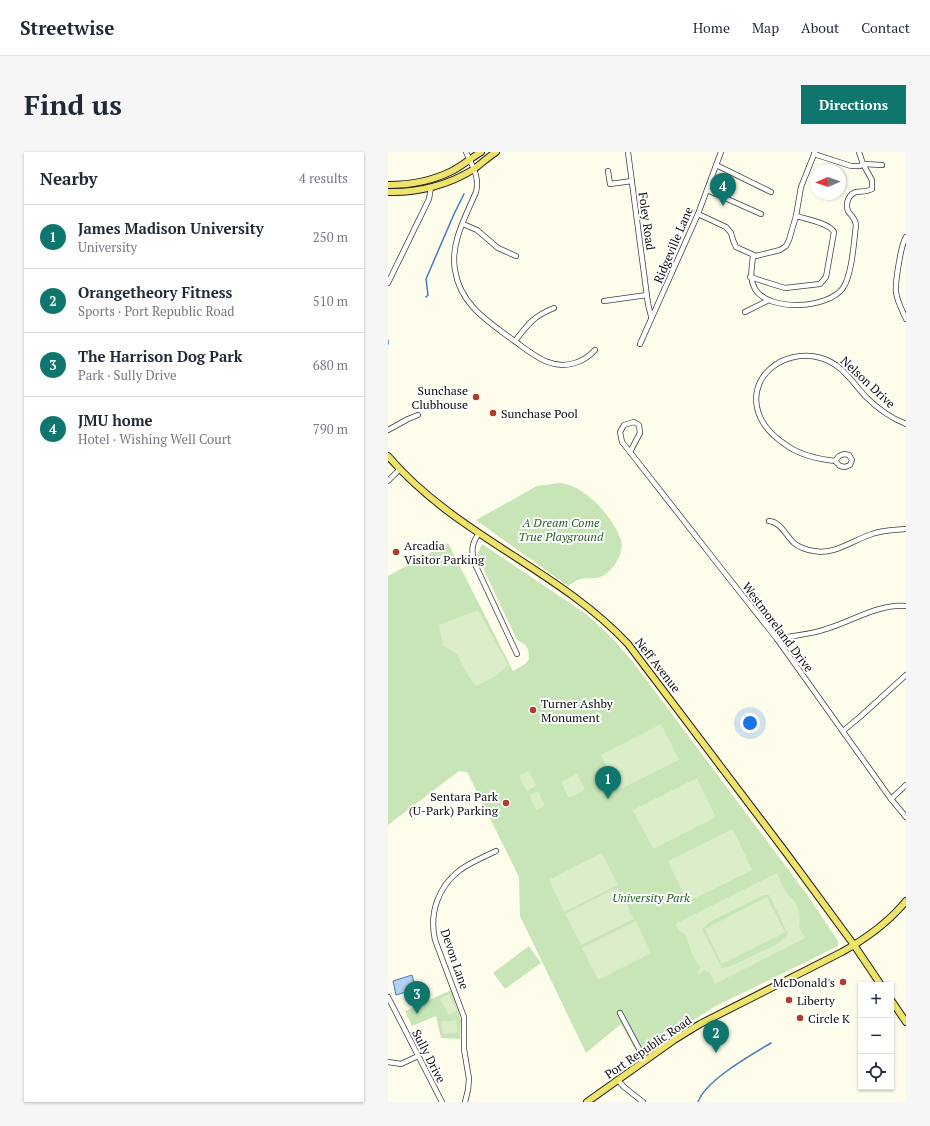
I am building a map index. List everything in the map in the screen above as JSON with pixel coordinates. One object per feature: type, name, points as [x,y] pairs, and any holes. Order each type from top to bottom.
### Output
[{"type":"main road","points":[[388,185],[414,183],[436,178],[454,171],[481,152]]},
{"type":"main road","points":[[388,192],[412,191],[448,182],[474,169],[496,152]]},
{"type":"main road","name":"Neff Avenue","points":[[388,456],[431,498],[577,598],[600,616],[628,644],[854,945],[879,982]]},
{"type":"main road","name":"Port Republic Road","points":[[587,1102],[674,1040],[712,1018],[854,945],[872,934],[883,925],[906,901]]},
{"type":"main road","points":[[894,1004],[906,1022]]},
{"type":"street","points":[[466,152],[477,176],[477,188],[454,253],[456,274],[460,288],[469,304],[477,313],[539,358],[549,363],[560,365],[573,363],[588,358],[595,350]]},
{"type":"street","name":"Foley Road","points":[[628,152],[651,316]]},
{"type":"street","name":"Ridgeville Lane","points":[[640,344],[651,316],[698,214],[721,152]]},
{"type":"street","points":[[753,256],[750,277],[755,290],[767,301],[782,305],[803,305],[820,302],[833,296],[843,288],[848,276],[856,225],[855,218],[848,210],[847,204],[849,197],[855,192],[868,191],[872,189],[872,180],[863,164],[859,152]]},
{"type":"street","points":[[698,214],[728,228],[735,245],[753,256],[758,256],[780,250],[786,246],[796,216],[801,187],[815,153],[851,166],[860,166],[863,164],[882,165]]},
{"type":"street","points":[[716,165],[771,192]]},
{"type":"street","points":[[608,171],[610,184],[632,181]]},
{"type":"street","points":[[388,283],[429,199],[431,187]]},
{"type":"street","points":[[707,190],[761,214]]},
{"type":"street","points":[[750,277],[785,288],[820,284],[826,278],[834,232],[833,229],[796,216]]},
{"type":"street","points":[[463,224],[477,230],[498,248],[516,256]]},
{"type":"street","points":[[906,237],[902,248],[896,285],[898,301],[906,319]]},
{"type":"street","points":[[604,300],[647,295]]},
{"type":"street","points":[[745,312],[767,301]]},
{"type":"street","points":[[515,341],[531,321],[541,313],[554,308]]},
{"type":"street","name":"Nelson Drive","points":[[835,461],[810,457],[794,450],[777,439],[762,422],[756,403],[758,386],[767,372],[779,362],[790,358],[804,356],[819,357],[828,361],[845,372],[865,396],[877,407],[890,417],[906,424]]},
{"type":"street","points":[[388,430],[418,415]]},
{"type":"street","name":"Westmoreland Drive","points":[[630,452],[637,440],[640,430],[639,424],[634,422],[624,425],[620,432],[622,442],[778,639],[891,799],[906,817]]},
{"type":"street","points":[[388,481],[400,469]]},
{"type":"street","points":[[769,521],[776,523],[791,541],[806,549],[820,552],[834,550],[867,535],[880,531],[906,529]]},
{"type":"street","points":[[480,533],[474,541],[472,552],[474,562],[517,654]]},
{"type":"street","points":[[778,639],[824,630],[879,609],[895,606],[906,606]]},
{"type":"street","points":[[843,731],[906,675]]},
{"type":"street","points":[[891,799],[906,785]]},
{"type":"street","name":"Devon Lane","points":[[464,1102],[468,1090],[469,1080],[464,1049],[464,1017],[437,945],[434,931],[434,912],[440,894],[453,876],[464,867],[496,851]]},
{"type":"street","name":"Sully Drive","points":[[388,997],[442,1102]]},
{"type":"street","points":[[620,1013],[645,1060]]},
{"type":"street","points":[[388,1062],[401,1064],[418,1056]]},
{"type":"street","points":[[618,1080],[624,1087],[643,1102]]},
{"type":"green space","name":"A Dream Come True Playground","points":[[560,483],[569,485],[579,490],[597,504],[612,522],[622,543],[618,559],[607,573],[599,578],[578,580],[568,586],[476,520],[537,486]]},
{"type":"green space","name":"University Park","points":[[448,543],[513,671],[525,664],[529,659],[529,652],[525,645],[517,640],[477,555],[482,544],[586,614],[612,638],[633,662],[808,896],[838,941],[838,946],[714,1007],[638,1055],[621,1024],[586,1053],[520,916],[519,877],[467,772],[459,771],[388,825],[388,576]]},
{"type":"green space","points":[[478,610],[508,665],[496,676],[476,686],[469,677],[457,654],[443,646],[439,625]]},
{"type":"green space","points":[[661,724],[679,760],[619,790],[601,755]]},
{"type":"green space","points":[[529,771],[536,786],[527,791],[519,776]]},
{"type":"green space","points":[[577,774],[585,790],[569,798],[561,782]]},
{"type":"green space","points":[[697,778],[716,817],[653,849],[633,810]]},
{"type":"green space","points":[[538,791],[545,806],[536,810],[529,795]]},
{"type":"green space","points":[[733,829],[752,870],[687,902],[668,861]]},
{"type":"green space","points":[[602,853],[618,885],[564,912],[549,880]]},
{"type":"green space","points":[[777,874],[787,894],[794,900],[799,910],[799,927],[805,938],[715,984],[710,973],[704,970],[699,975],[697,972],[701,968],[693,956],[685,934],[679,931],[676,925],[677,923]],"holes":[[[764,895],[769,895],[788,934],[779,943],[729,967],[722,968],[702,929],[711,921]]]},
{"type":"green space","points":[[618,887],[634,919],[581,945],[565,914]]},
{"type":"green space","points":[[767,897],[785,932],[722,964],[705,929]]},
{"type":"green space","points":[[636,921],[651,953],[598,980],[582,948]]},
{"type":"green space","points":[[529,946],[541,963],[505,989],[493,973]]},
{"type":"green space","points":[[451,990],[461,1020],[460,1039],[441,1038],[436,1016],[412,1026],[405,1011]]},
{"type":"green space","points":[[449,994],[457,1011],[449,1015],[440,999]]},
{"type":"green space","points":[[456,1020],[458,1032],[443,1034],[441,1022]]},
{"type":"water","points":[[412,975],[416,989],[396,995],[393,981]]},
{"type":"waterway","points":[[426,297],[428,295],[426,279],[464,194]]},
{"type":"waterway","points":[[698,1102],[710,1085],[719,1077],[741,1061],[771,1043]]},
{"type":"place","name":"JMU home","points":[[723,206]]},
{"type":"place","name":"Sunchase Clubhouse","points":[[476,397]]},
{"type":"place","name":"Sunchase Pool","points":[[493,413]]},
{"type":"place","name":"Arcadia Visitor Parking","points":[[396,552]]},
{"type":"place","name":"Turner Ashby Monument","points":[[533,710]]},
{"type":"place","name":"James Madison University","points":[[608,799]]},
{"type":"place","name":"Sentara Park (U-Park) Parking","points":[[506,803]]},
{"type":"place","name":"McDonald's","points":[[843,982]]},
{"type":"place","name":"Liberty","points":[[789,1000]]},
{"type":"place","name":"The Harrison Dog Park","points":[[417,1014]]},
{"type":"place","name":"Circle K","points":[[800,1018]]},
{"type":"place","name":"Orangetheory Fitness","points":[[716,1053]]}]
